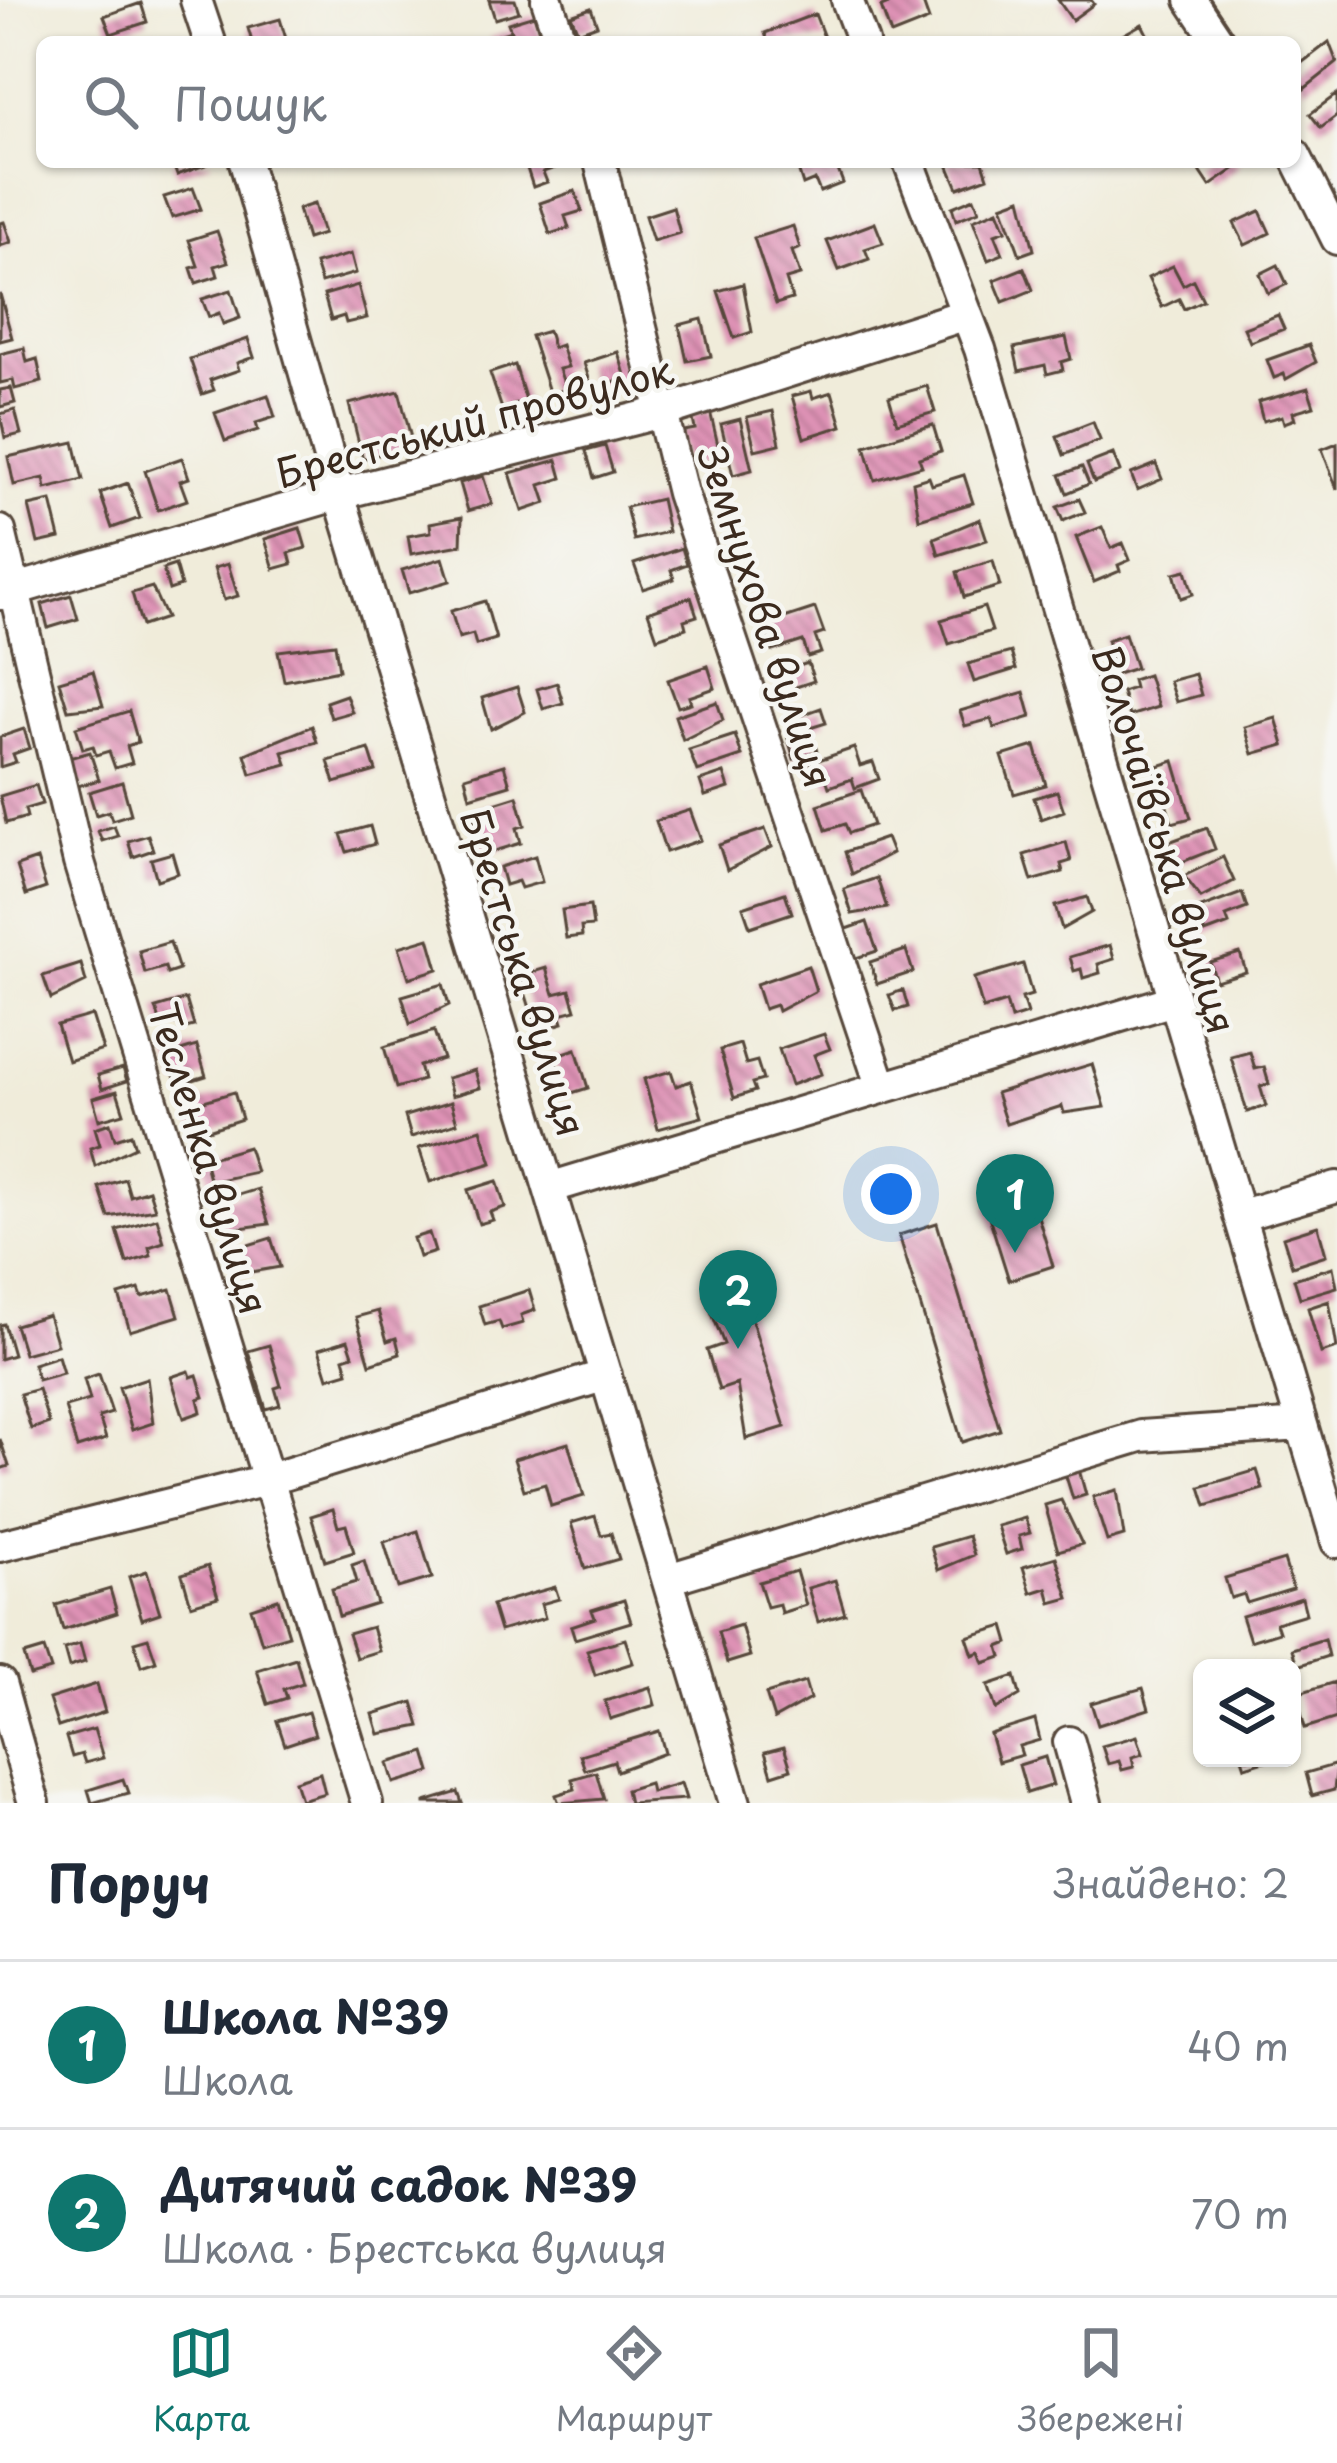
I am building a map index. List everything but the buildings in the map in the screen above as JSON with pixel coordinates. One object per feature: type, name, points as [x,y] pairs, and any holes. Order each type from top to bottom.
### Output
[{"type":"street","points":[[196,0],[208,36]]},
{"type":"street","points":[[547,0],[559,36]]},
{"type":"street","points":[[847,0],[861,36]]},
{"type":"street","points":[[1191,0],[1216,36]]},
{"type":"street","points":[[1301,167],[1337,239]]},
{"type":"street","name":"Брестська вулиця","points":[[246,168],[339,494],[735,1803]]},
{"type":"street","name":"Земнухова вулиця","points":[[601,168],[682,493],[883,1088]]},
{"type":"street","name":"Волочаївська вулиця","points":[[911,168],[967,314],[1337,1542]]},
{"type":"street","name":"Брестський провулок","points":[[7,592],[339,494],[662,412],[967,314]]},
{"type":"street","name":"Тесленка вулиця","points":[[0,531],[7,592],[79,862],[367,1803]]},
{"type":"street","points":[[549,1188],[1174,1000]]},
{"type":"street","points":[[1239,1216],[1337,1187]]},
{"type":"street","points":[[0,1546],[267,1480],[606,1376]]},
{"type":"street","points":[[668,1579],[1141,1436],[1302,1425]]},
{"type":"street","points":[[0,1683],[34,1803]]},
{"type":"street","points":[[1069,1742],[1086,1803]]},
{"type":"place","name":"Школа №39","points":[[1015,1253]]},
{"type":"place","name":"Дитячий садок №39","points":[[738,1349]]}]
